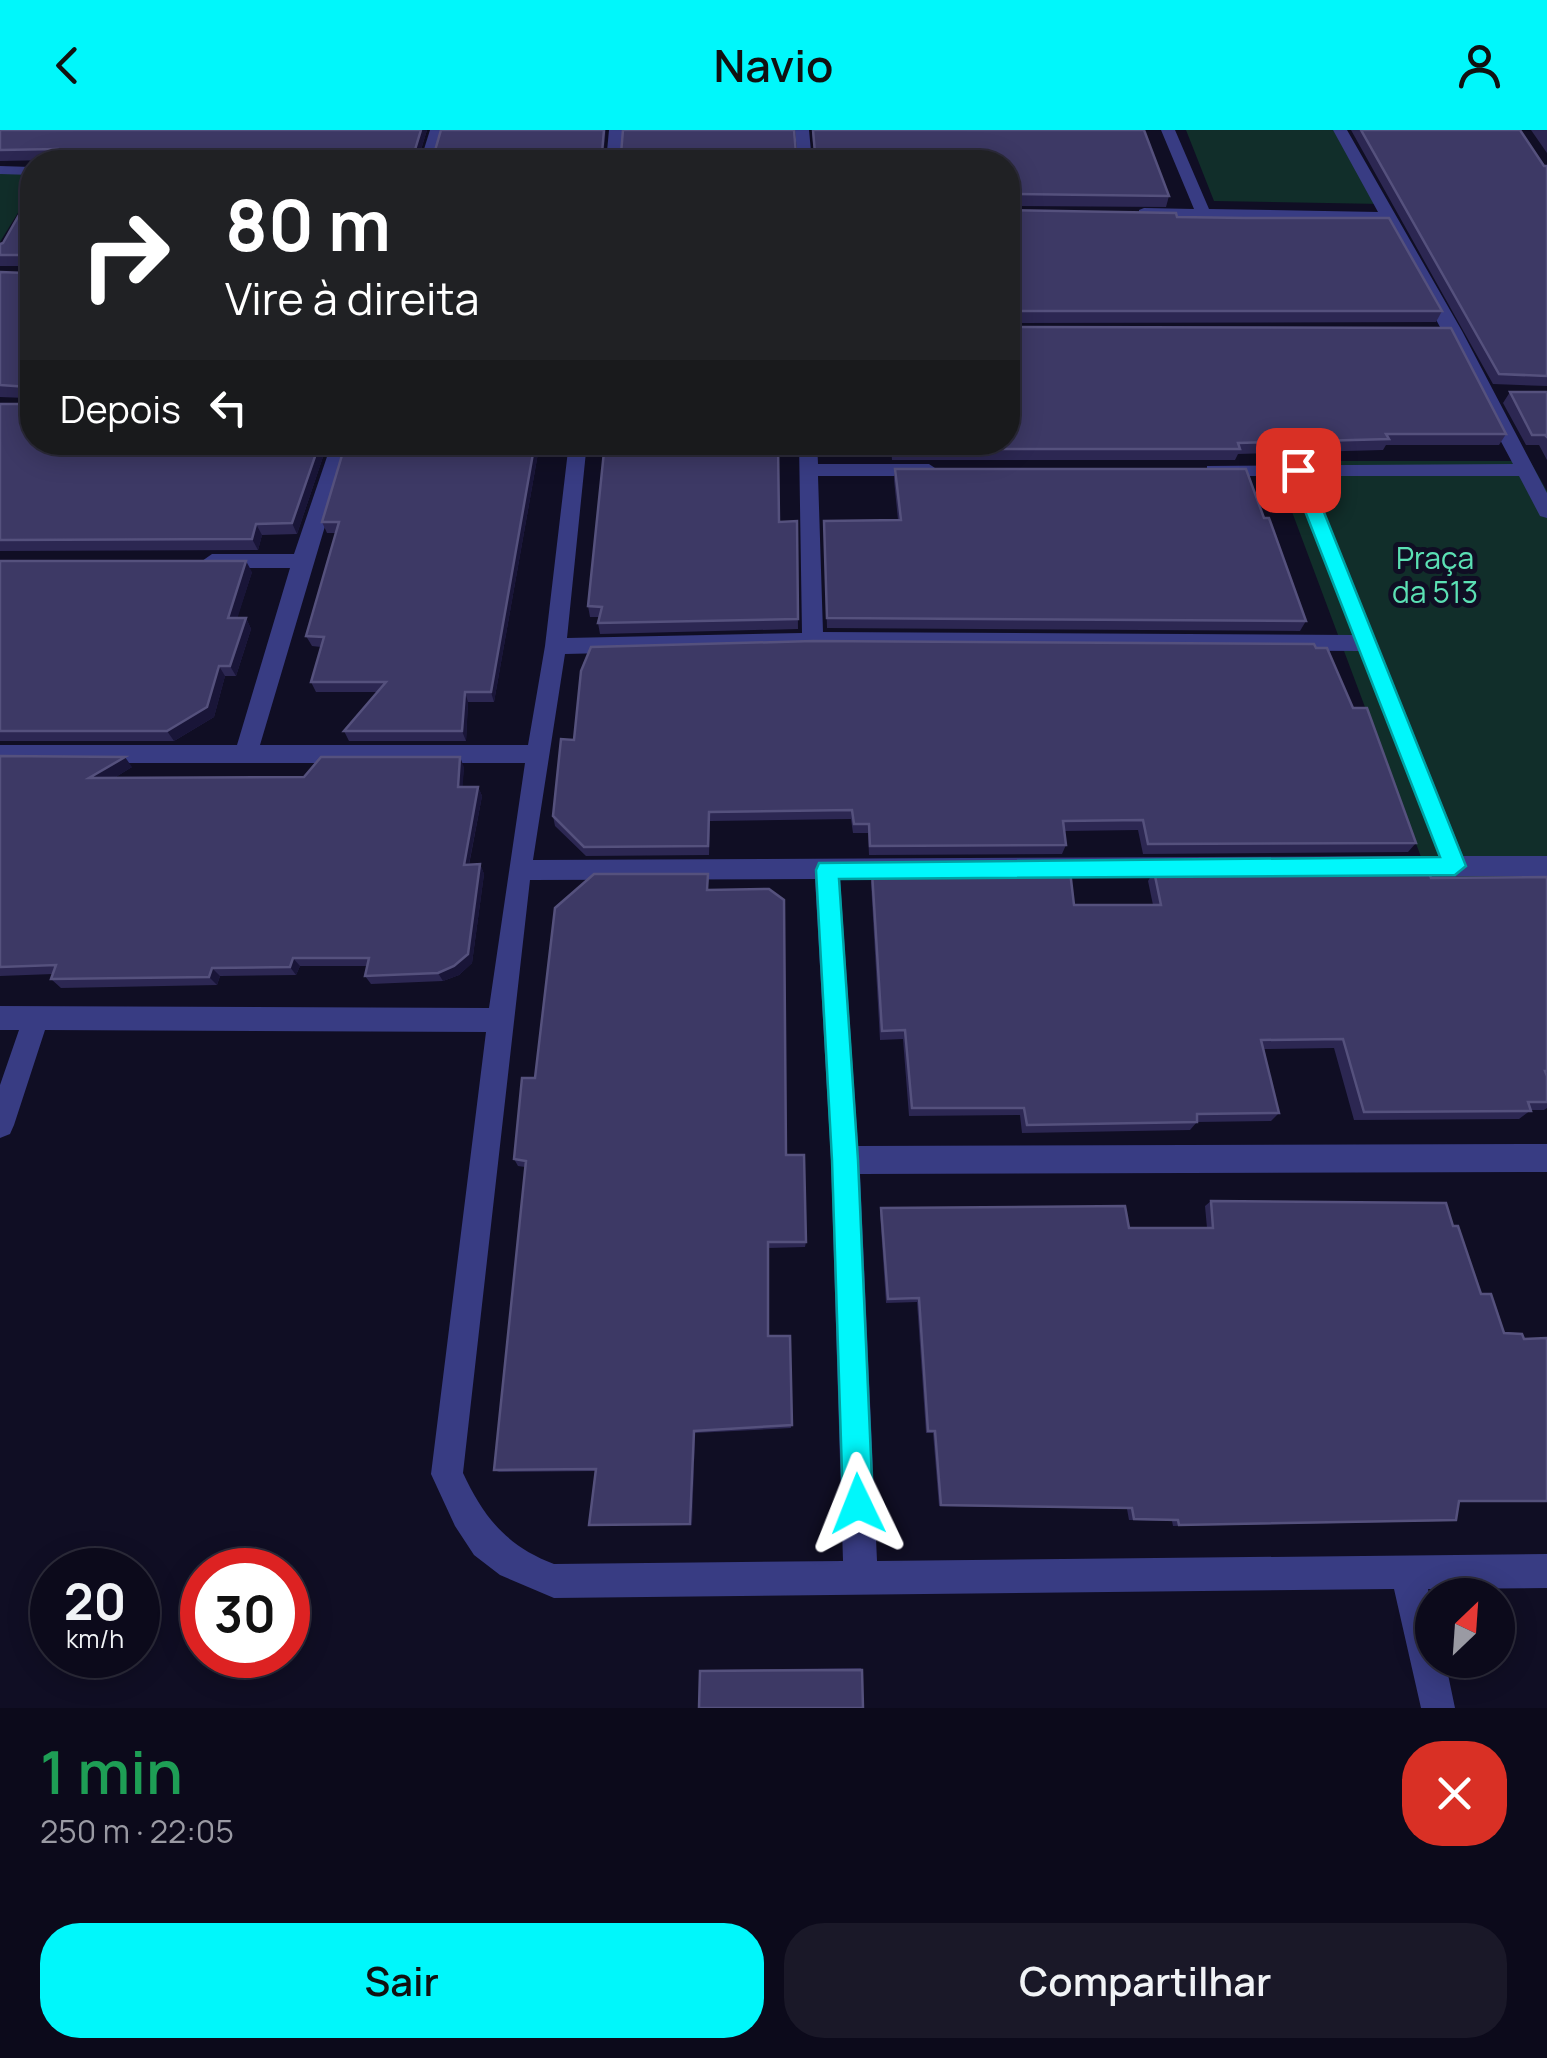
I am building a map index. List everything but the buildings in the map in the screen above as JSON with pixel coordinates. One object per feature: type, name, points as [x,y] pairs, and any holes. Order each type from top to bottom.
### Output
[{"type":"street","points":[[1168,130],[1203,213]]},
{"type":"street","points":[[1340,130],[1492,393],[1524,470],[1547,511]]},
{"type":"street","points":[[1125,214],[1389,218]]},
{"type":"street","points":[[1434,331],[1453,331]]},
{"type":"street","points":[[248,752],[337,455]]},
{"type":"street","points":[[577,455],[556,646],[519,870],[447,1474],[472,1528],[510,1566],[554,1582],[1547,1572]]},
{"type":"street","points":[[808,455],[813,640]]},
{"type":"street","points":[[809,470],[946,470]]},
{"type":"street","points":[[1200,470],[1524,470]]},
{"type":"street","points":[[1298,470],[1455,866]]},
{"type":"street","points":[[188,561],[302,561]]},
{"type":"street","points":[[556,646],[813,640],[1368,643]]},
{"type":"street","points":[[0,754],[541,754]]},
{"type":"street","points":[[519,870],[1547,866]]},
{"type":"street","points":[[827,870],[845,1160],[860,1580]]},
{"type":"street","points":[[0,1018],[501,1020]]},
{"type":"street","points":[[0,1125],[6,1092],[36,1018]]},
{"type":"street","points":[[845,1160],[1547,1158]]},
{"type":"street","points":[[1407,1573],[1438,1705]]},
{"type":"green space","points":[[1186,130],[1339,130],[1383,204],[1214,201]]},
{"type":"green space","points":[[0,169],[20,169],[20,210],[0,242]]},
{"type":"green space","name":"Praça da 513","points":[[1273,461],[1530,461],[1547,491],[1547,882],[1430,881]]},
{"type":"route","points":[[858,1504],[845,1160],[827,870],[1455,866],[1298,470]]}]
